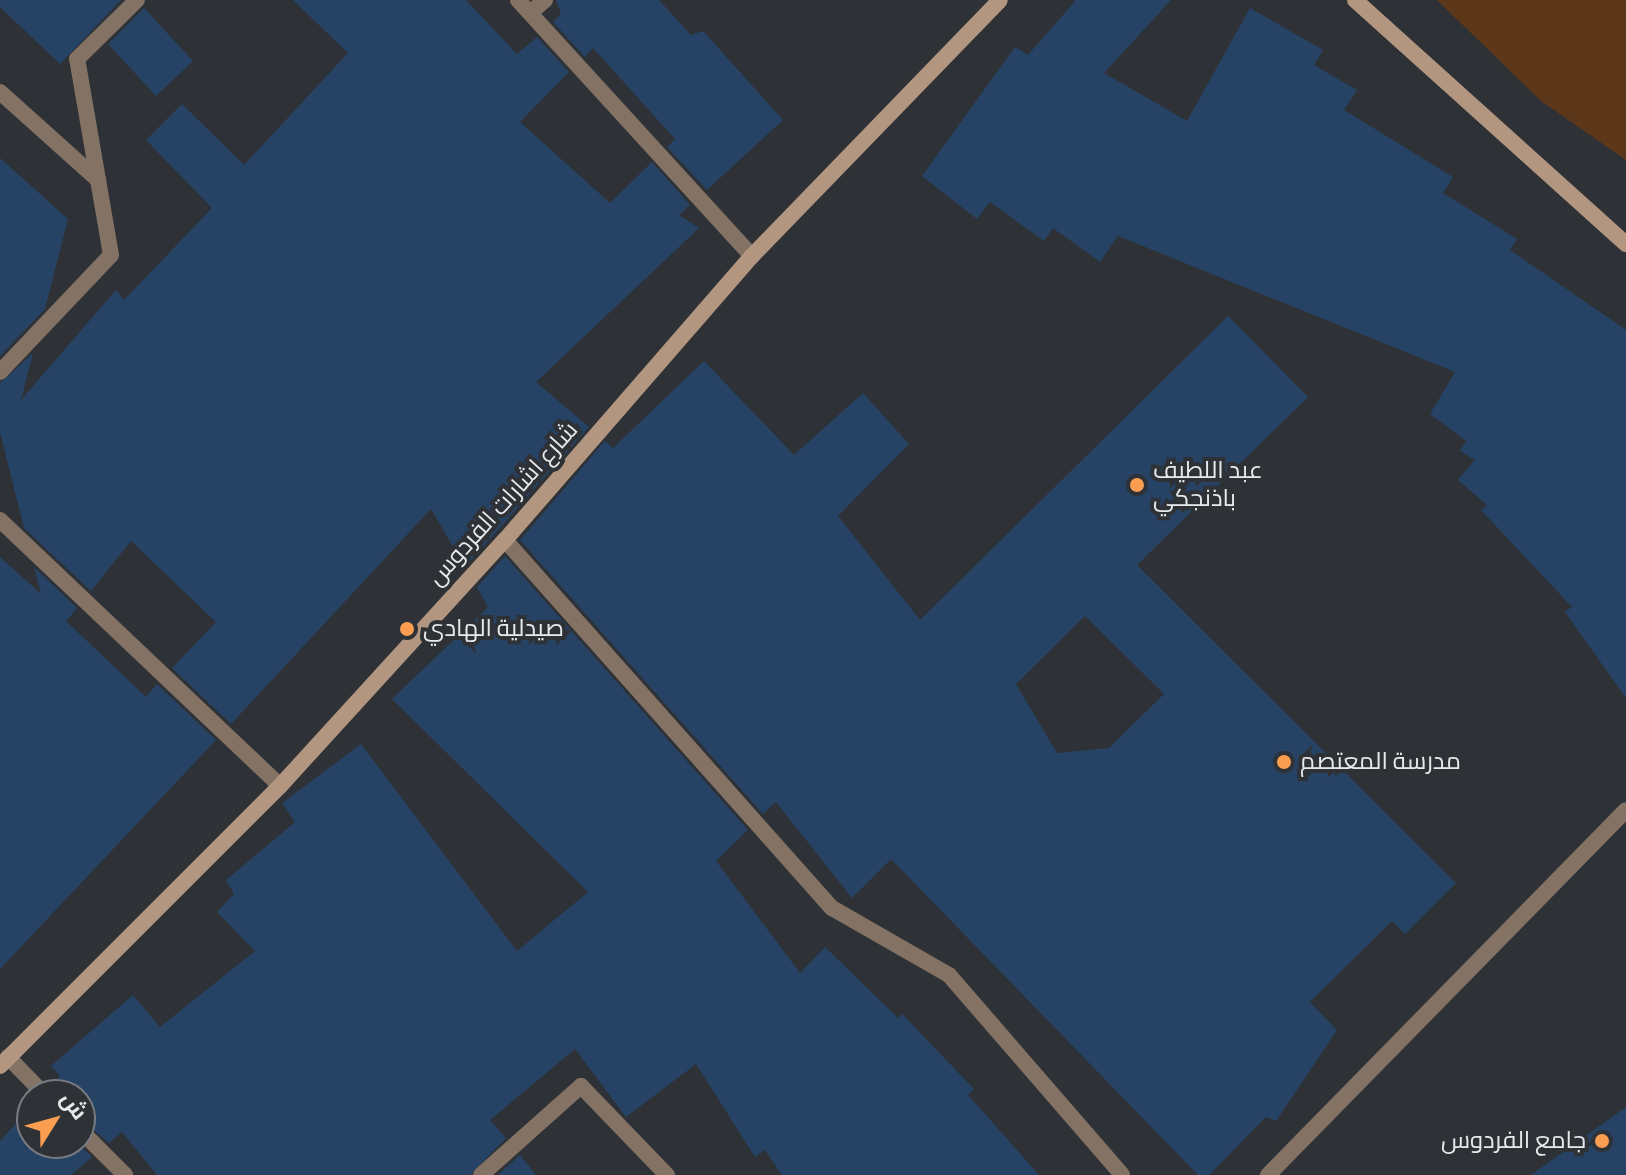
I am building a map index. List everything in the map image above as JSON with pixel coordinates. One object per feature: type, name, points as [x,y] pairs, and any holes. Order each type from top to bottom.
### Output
[{"type":"street","points":[[0,372],[111,255],[77,59],[137,0]]},
{"type":"street","points":[[518,0],[752,256]]},
{"type":"street","points":[[530,13],[545,0]]},
{"type":"street","name":"شارع اشارات الفردوس","points":[[4,1062],[280,786],[505,540],[752,256],[1000,0]]},
{"type":"street","points":[[1355,0],[1626,244]]},
{"type":"street","points":[[0,92],[98,180]]},
{"type":"street","points":[[0,520],[280,786]]},
{"type":"street","points":[[505,540],[832,908],[949,975],[1122,1175]]},
{"type":"street","points":[[1268,1175],[1626,810]]},
{"type":"street","points":[[4,1062],[25,1079]]},
{"type":"street","points":[[481,1175],[581,1086],[667,1175]]},
{"type":"street","points":[[96,1146],[125,1175]]},
{"type":"shaded area","points":[[1437,0],[1626,0],[1626,160],[1541,101]]},
{"type":"building","points":[[0,0],[121,0],[60,64],[0,7]]},
{"type":"building","points":[[293,0],[466,0],[517,54],[537,37],[569,72],[520,122],[610,203],[652,162],[690,205],[679,215],[699,228],[536,382],[589,427],[465,567],[431,509],[231,724],[172,668],[216,622],[131,541],[91,591],[24,528],[0,432],[0,383],[33,353],[21,400],[116,290],[124,300],[212,208],[146,140],[182,104],[244,165],[348,53]]},
{"type":"building","points":[[556,0],[659,0],[691,35],[703,31],[783,120],[707,190],[667,147],[675,139],[593,48],[585,57],[553,22],[561,14]]},
{"type":"building","points":[[1076,0],[1171,0],[1104,73],[1187,121],[1250,8],[1323,50],[1314,65],[1357,90],[1344,110],[1453,177],[1443,193],[1517,239],[1510,250],[1626,330],[1626,698],[1565,612],[1572,607],[1481,510],[1487,505],[1458,480],[1475,460],[1460,451],[1466,441],[1430,414],[1455,372],[1118,236],[1100,262],[1053,228],[1044,241],[990,202],[977,219],[922,176],[1015,47],[1028,55]]},
{"type":"building","points":[[144,8],[193,61],[156,96],[108,44]]},
{"type":"building","points":[[0,158],[68,219],[45,309],[0,356]]},
{"type":"building","points":[[1228,316],[1308,397],[1137,565],[1456,883],[1405,934],[1392,921],[1310,1002],[1337,1030],[1276,1121],[1266,1117],[1209,1175],[1198,1175],[891,859],[852,898],[776,802],[763,814],[520,540],[605,441],[613,448],[704,361],[794,455],[863,393],[909,444],[838,516],[920,620]],"holes":[[[1085,616],[1164,694],[1109,748],[1057,753],[1016,684]]]},
{"type":"building","points":[[505,556],[748,830],[716,861],[800,973],[825,947],[898,1018],[902,1014],[974,1089],[968,1095],[1039,1175],[782,1175],[765,1150],[755,1157],[696,1064],[626,1117],[575,1049],[490,1120],[506,1138],[470,1175],[157,1175],[122,1132],[109,1143],[96,1132],[96,1079],[57,1079],[60,1076],[51,1066],[133,995],[160,1027],[255,951],[217,912],[234,894],[226,880],[295,822],[282,803],[361,744],[517,951],[588,892],[392,699],[488,607],[477,587]]},
{"type":"building","points":[[0,557],[41,594],[34,567],[77,608],[66,621],[146,697],[157,684],[216,740],[0,969]]},
{"type":"building","name":"جامع الفردوس","points":[[1626,1107],[1626,1175],[1531,1175]]},
{"type":"building","points":[[16,1124],[16,1159],[90,1159],[71,1175],[0,1175],[0,1141]]},
{"type":"building","points":[[520,1155],[536,1175],[498,1175]]},
{"type":"place","name":"عبد اللطيف باذنجكي","points":[[1137,485]]},
{"type":"place","name":"صيدلية الهادي","points":[[407,629]]},
{"type":"place","name":"مدرسة المعتصم","points":[[1284,762]]},
{"type":"place","name":"جامع الفردوس","points":[[1602,1141]]}]
